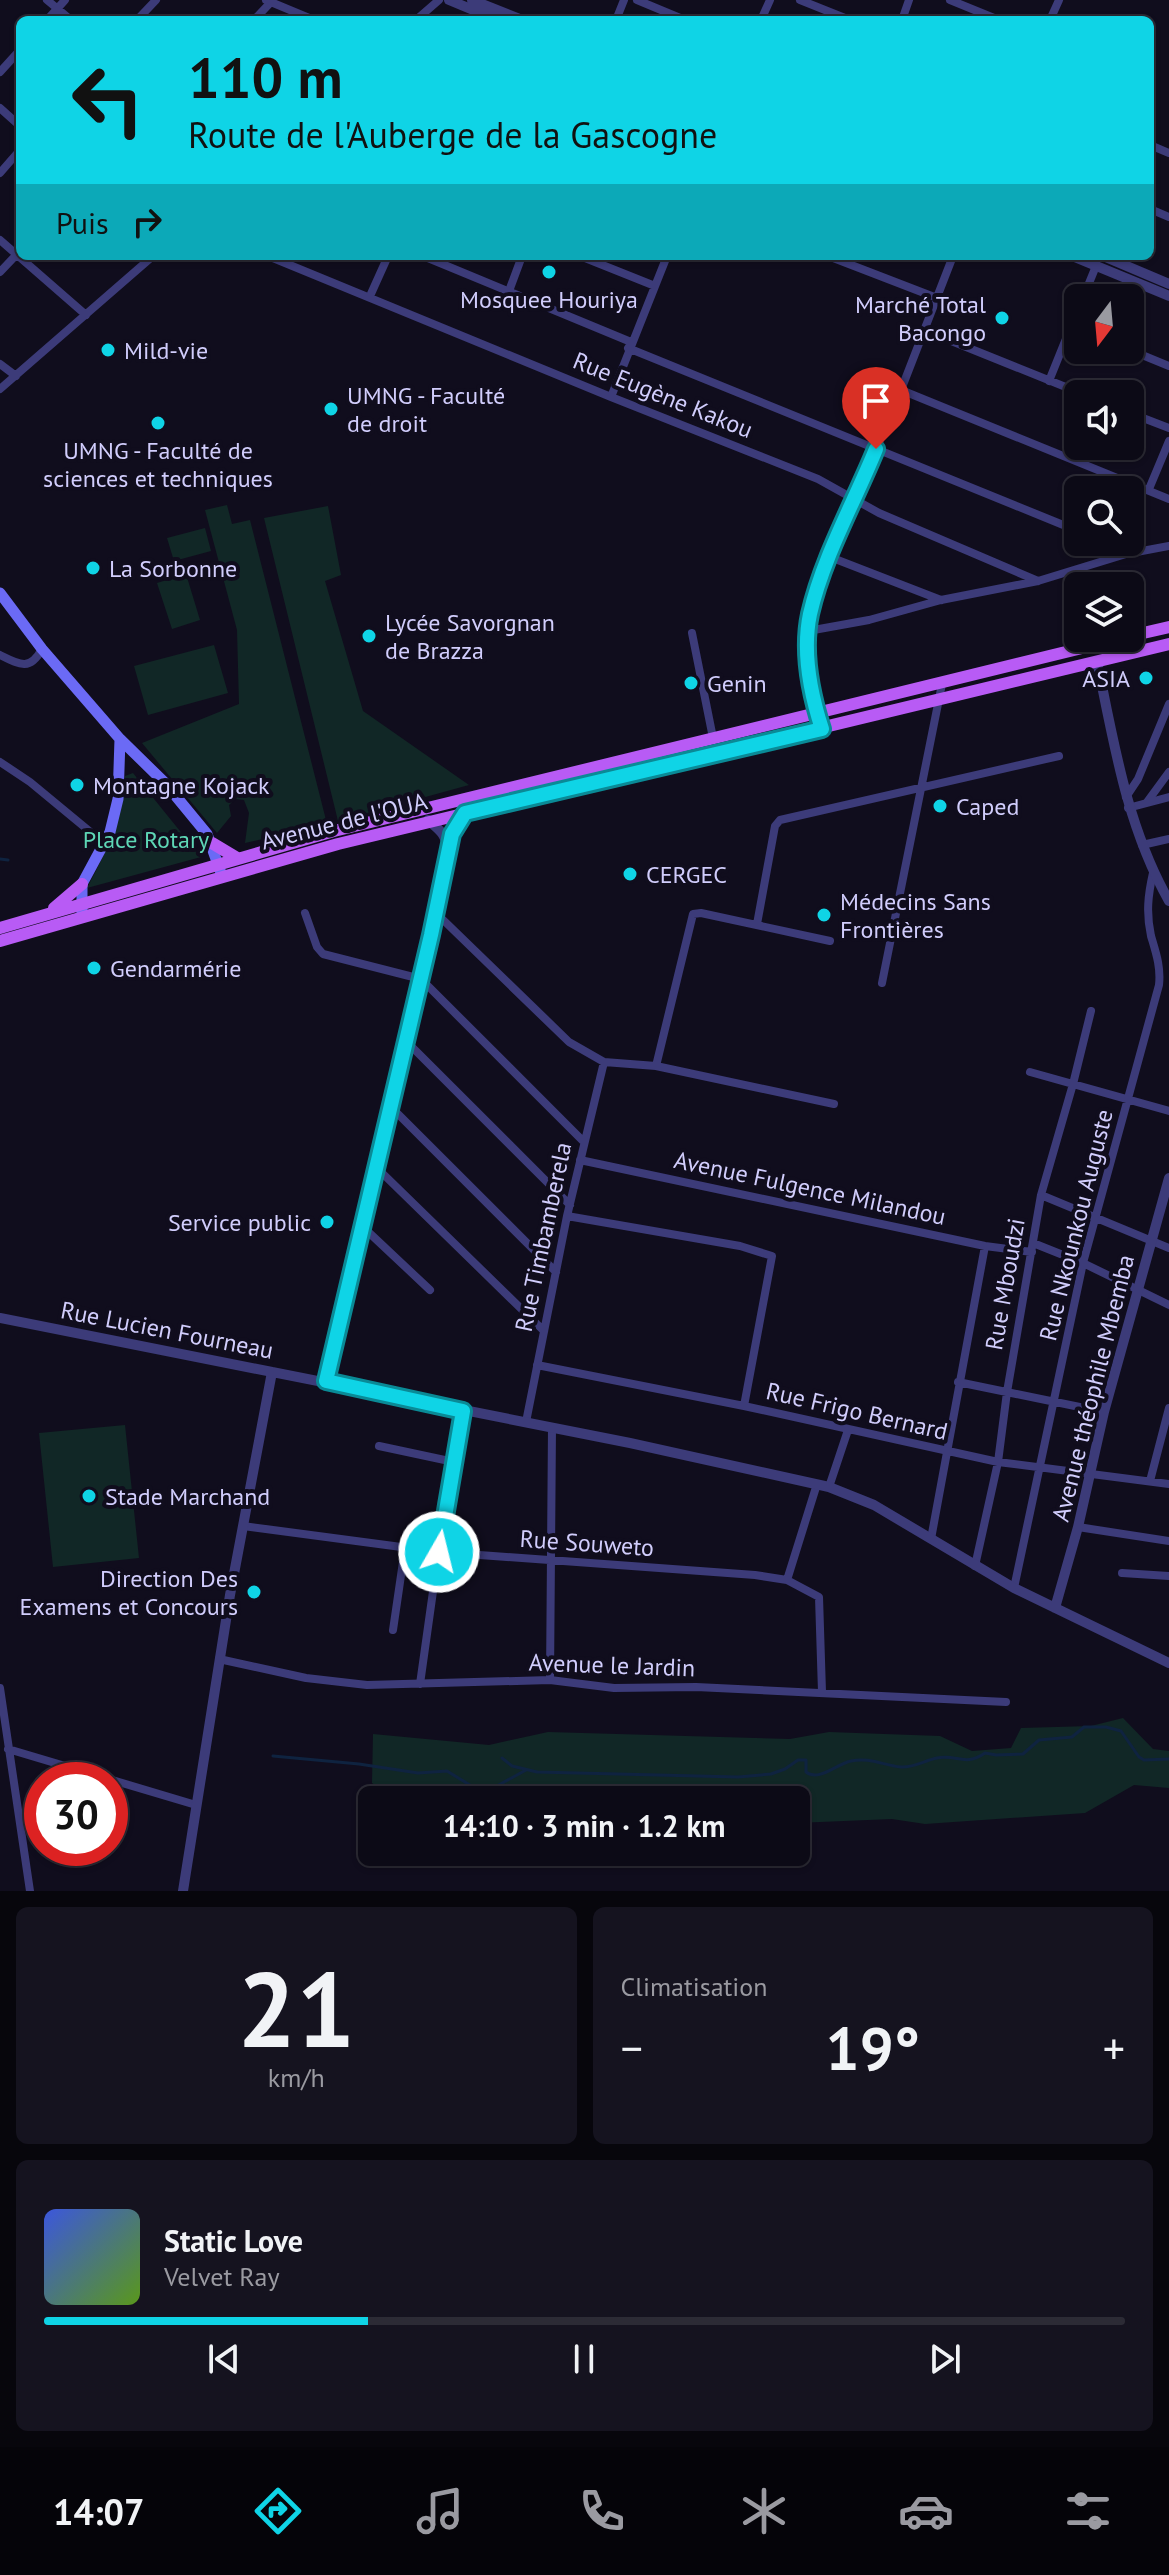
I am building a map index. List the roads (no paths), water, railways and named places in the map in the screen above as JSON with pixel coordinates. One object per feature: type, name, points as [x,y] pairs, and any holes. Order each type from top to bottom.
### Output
[{"type":"main road","points":[[0,593],[42,649],[120,739],[165,783],[212,843],[237,858]]},
{"type":"main road","points":[[1144,633],[1169,627]]},
{"type":"main road","name":"Avenue de l'OUA","points":[[220,870],[237,858],[427,815],[465,813],[1169,644]]},
{"type":"main road","name":"Avenue de l'OUA","points":[[0,941],[81,911],[427,815],[463,799],[1068,652]]},
{"type":"main road","points":[[46,914],[82,884],[105,844],[118,799],[120,739]]},
{"type":"main road","points":[[212,843],[220,870]]},
{"type":"main road","points":[[81,911],[82,884]]},
{"type":"main road","name":"Avenue de l'OUA","points":[[0,928],[46,914],[81,911]]},
{"type":"street","points":[[47,0],[67,16]]},
{"type":"street","points":[[51,16],[65,0]]},
{"type":"street","points":[[141,16],[156,0]]},
{"type":"street","points":[[421,16],[439,0]]},
{"type":"street","points":[[449,0],[487,16]]},
{"type":"street","points":[[472,0],[512,16]]},
{"type":"street","points":[[637,0],[675,16]]},
{"type":"street","points":[[800,0],[840,16]]},
{"type":"street","points":[[950,0],[989,16]]},
{"type":"street","points":[[269,1],[305,16]]},
{"type":"street","points":[[0,72],[16,54]]},
{"type":"street","points":[[0,108],[16,122]]},
{"type":"street","points":[[0,173],[16,155]]},
{"type":"street","points":[[0,272],[16,256]]},
{"type":"street","points":[[27,260],[86,315]]},
{"type":"street","points":[[0,389],[148,260]]},
{"type":"street","name":"Rue Eugène Kakou","points":[[278,260],[818,479],[855,501],[1038,581]]},
{"type":"street","points":[[370,296],[386,260]]},
{"type":"street","points":[[433,260],[876,449],[1064,525]]},
{"type":"street","points":[[509,291],[521,260]]},
{"type":"street","points":[[590,260],[655,286]]},
{"type":"street","points":[[611,397],[665,260]]},
{"type":"street","points":[[838,260],[937,298]]},
{"type":"street","points":[[822,729],[808,672],[808,631],[814,601],[951,260]]},
{"type":"street","points":[[1089,284],[1100,261],[1141,278],[1169,296]]},
{"type":"street","points":[[1141,278],[1169,284]]},
{"type":"street","points":[[924,330],[1064,387]]},
{"type":"street","points":[[1049,381],[1064,350]]},
{"type":"street","points":[[1144,356],[1169,366]]},
{"type":"street","points":[[0,364],[16,376]]},
{"type":"street","points":[[901,390],[1169,499]]},
{"type":"street","points":[[1144,418],[1169,428]]},
{"type":"street","points":[[1149,489],[1169,441]]},
{"type":"street","points":[[1144,551],[1169,546]]},
{"type":"street","points":[[808,631],[1038,581],[1119,556]]},
{"type":"street","points":[[830,557],[941,600]]},
{"type":"street","points":[[692,633],[713,738]]},
{"type":"street","points":[[0,655],[14,662],[29,664],[35,661],[42,649]]},
{"type":"street","points":[[1097,661],[1127,802],[1153,873],[1169,901]]},
{"type":"street","points":[[882,983],[942,684]]},
{"type":"street","points":[[1127,802],[1169,704]]},
{"type":"street","points":[[757,924],[778,821],[1059,756]]},
{"type":"street","points":[[0,762],[30,782],[105,844]]},
{"type":"street","points":[[1147,802],[1169,772]]},
{"type":"street","points":[[1127,802],[1169,797]]},
{"type":"street","points":[[326,1381],[452,834],[465,813],[463,799]]},
{"type":"street","points":[[427,815],[447,838],[448,858]]},
{"type":"street","points":[[1142,845],[1169,839]]},
{"type":"street","name":"Rue Nkounkou Auguste","points":[[1014,1588],[1056,1402],[1083,1263],[1160,974],[1147,900],[1153,873]]},
{"type":"street","points":[[305,913],[317,947],[323,954],[421,979],[583,1141]]},
{"type":"street","points":[[436,913],[569,1042],[604,1062],[656,1066],[834,1104]]},
{"type":"street","points":[[656,1066],[693,914],[757,924],[830,941]]},
{"type":"street","name":"Rue Mboudzi","points":[[975,1566],[998,1462],[1041,1195],[1091,1011]]},
{"type":"street","points":[[406,1041],[570,1205]]},
{"type":"street","name":"Rue Timbamberela","points":[[526,1422],[583,1141],[604,1062]]},
{"type":"street","points":[[1030,1072],[1169,1111]]},
{"type":"street","points":[[391,1107],[556,1272]]},
{"type":"street","name":"Avenue Fulgence Milandou","points":[[580,1160],[985,1246],[1033,1248],[1083,1263],[1169,1305]]},
{"type":"street","points":[[377,1168],[544,1331]]},
{"type":"street","name":"Avenue théophile Mbemba","points":[[1055,1608],[1078,1527],[1104,1412],[1169,1178]]},
{"type":"street","points":[[1041,1195],[1169,1248]]},
{"type":"street","points":[[567,1216],[740,1246],[772,1256],[744,1406]]},
{"type":"street","points":[[363,1227],[430,1290]]},
{"type":"street","points":[[931,1539],[985,1246]]},
{"type":"street","name":"Rue Lucien Fourneau","points":[[0,1318],[552,1427],[829,1487],[874,1505],[1014,1588],[1169,1663]]},
{"type":"street","name":"Rue Frigo Bernard","points":[[537,1365],[744,1406],[998,1462],[1169,1484]]},
{"type":"street","points":[[183,1891],[219,1659],[272,1372]]},
{"type":"street","points":[[958,1382],[1104,1412]]},
{"type":"street","points":[[1150,1481],[1169,1408]]},
{"type":"street","points":[[420,1684],[463,1411]]},
{"type":"street","points":[[550,1680],[552,1427]]},
{"type":"street","points":[[829,1487],[848,1430]]},
{"type":"street","points":[[379,1446],[454,1462]]},
{"type":"street","points":[[817,1484],[787,1580],[819,1597],[822,1692]]},
{"type":"street","name":"Rue Souweto","points":[[243,1526],[439,1552],[755,1575],[787,1580]]},
{"type":"street","points":[[1078,1527],[1169,1541]]},
{"type":"street","points":[[393,1630],[405,1548]]},
{"type":"street","points":[[1122,1573],[1169,1576]]},
{"type":"street","name":"Avenue le Jardin","points":[[219,1659],[333,1682],[367,1685],[550,1680],[614,1688],[696,1687],[1006,1702]]},
{"type":"street","points":[[0,1688],[30,1891]]},
{"type":"street","points":[[8,1749],[196,1805]]},
{"type":"waterway","points":[[0,859],[8,860]]},
{"type":"waterway","points":[[502,1758],[512,1766],[537,1772],[738,1777],[771,1774],[798,1760],[806,1760],[806,1772],[816,1775],[858,1760],[906,1767],[944,1757],[966,1760],[985,1753],[1023,1754],[1039,1740],[1072,1737],[1084,1727],[1106,1727],[1121,1731],[1144,1760],[1169,1759]]},
{"type":"waterway","points":[[273,1756],[418,1773],[447,1771],[478,1790],[495,1787],[526,1770]]},
{"type":"place","name":"Mosquee Houriya","points":[[549,272]]},
{"type":"place","name":"Marché Total Bacongo","points":[[1002,318]]},
{"type":"place","name":"Mild-vie","points":[[108,350]]},
{"type":"place","name":"UMNG - Faculté de droit","points":[[331,409]]},
{"type":"place","name":"UMNG - Faculté de sciences et techniques","points":[[158,423]]},
{"type":"place","name":"La Sorbonne","points":[[93,568]]},
{"type":"place","name":"Lycée Savorgnan de Brazza","points":[[369,636]]},
{"type":"place","name":"ASIA","points":[[1146,678]]},
{"type":"place","name":"Genin","points":[[691,683]]},
{"type":"place","name":"Montagne Kojack","points":[[77,785]]},
{"type":"place","name":"Caped","points":[[940,806]]},
{"type":"place","name":"CERGEC","points":[[630,874]]},
{"type":"place","name":"Médecins Sans Frontières","points":[[824,915]]},
{"type":"place","name":"Gendarmérie","points":[[94,968]]},
{"type":"place","name":"Service public","points":[[327,1222]]},
{"type":"place","name":"Stade Marchand","points":[[89,1496]]},
{"type":"place","name":"Direction Des Examens et Concours","points":[[254,1592]]},
{"type":"park label","name":"Place Rotary","points":[[146,839]]}]
